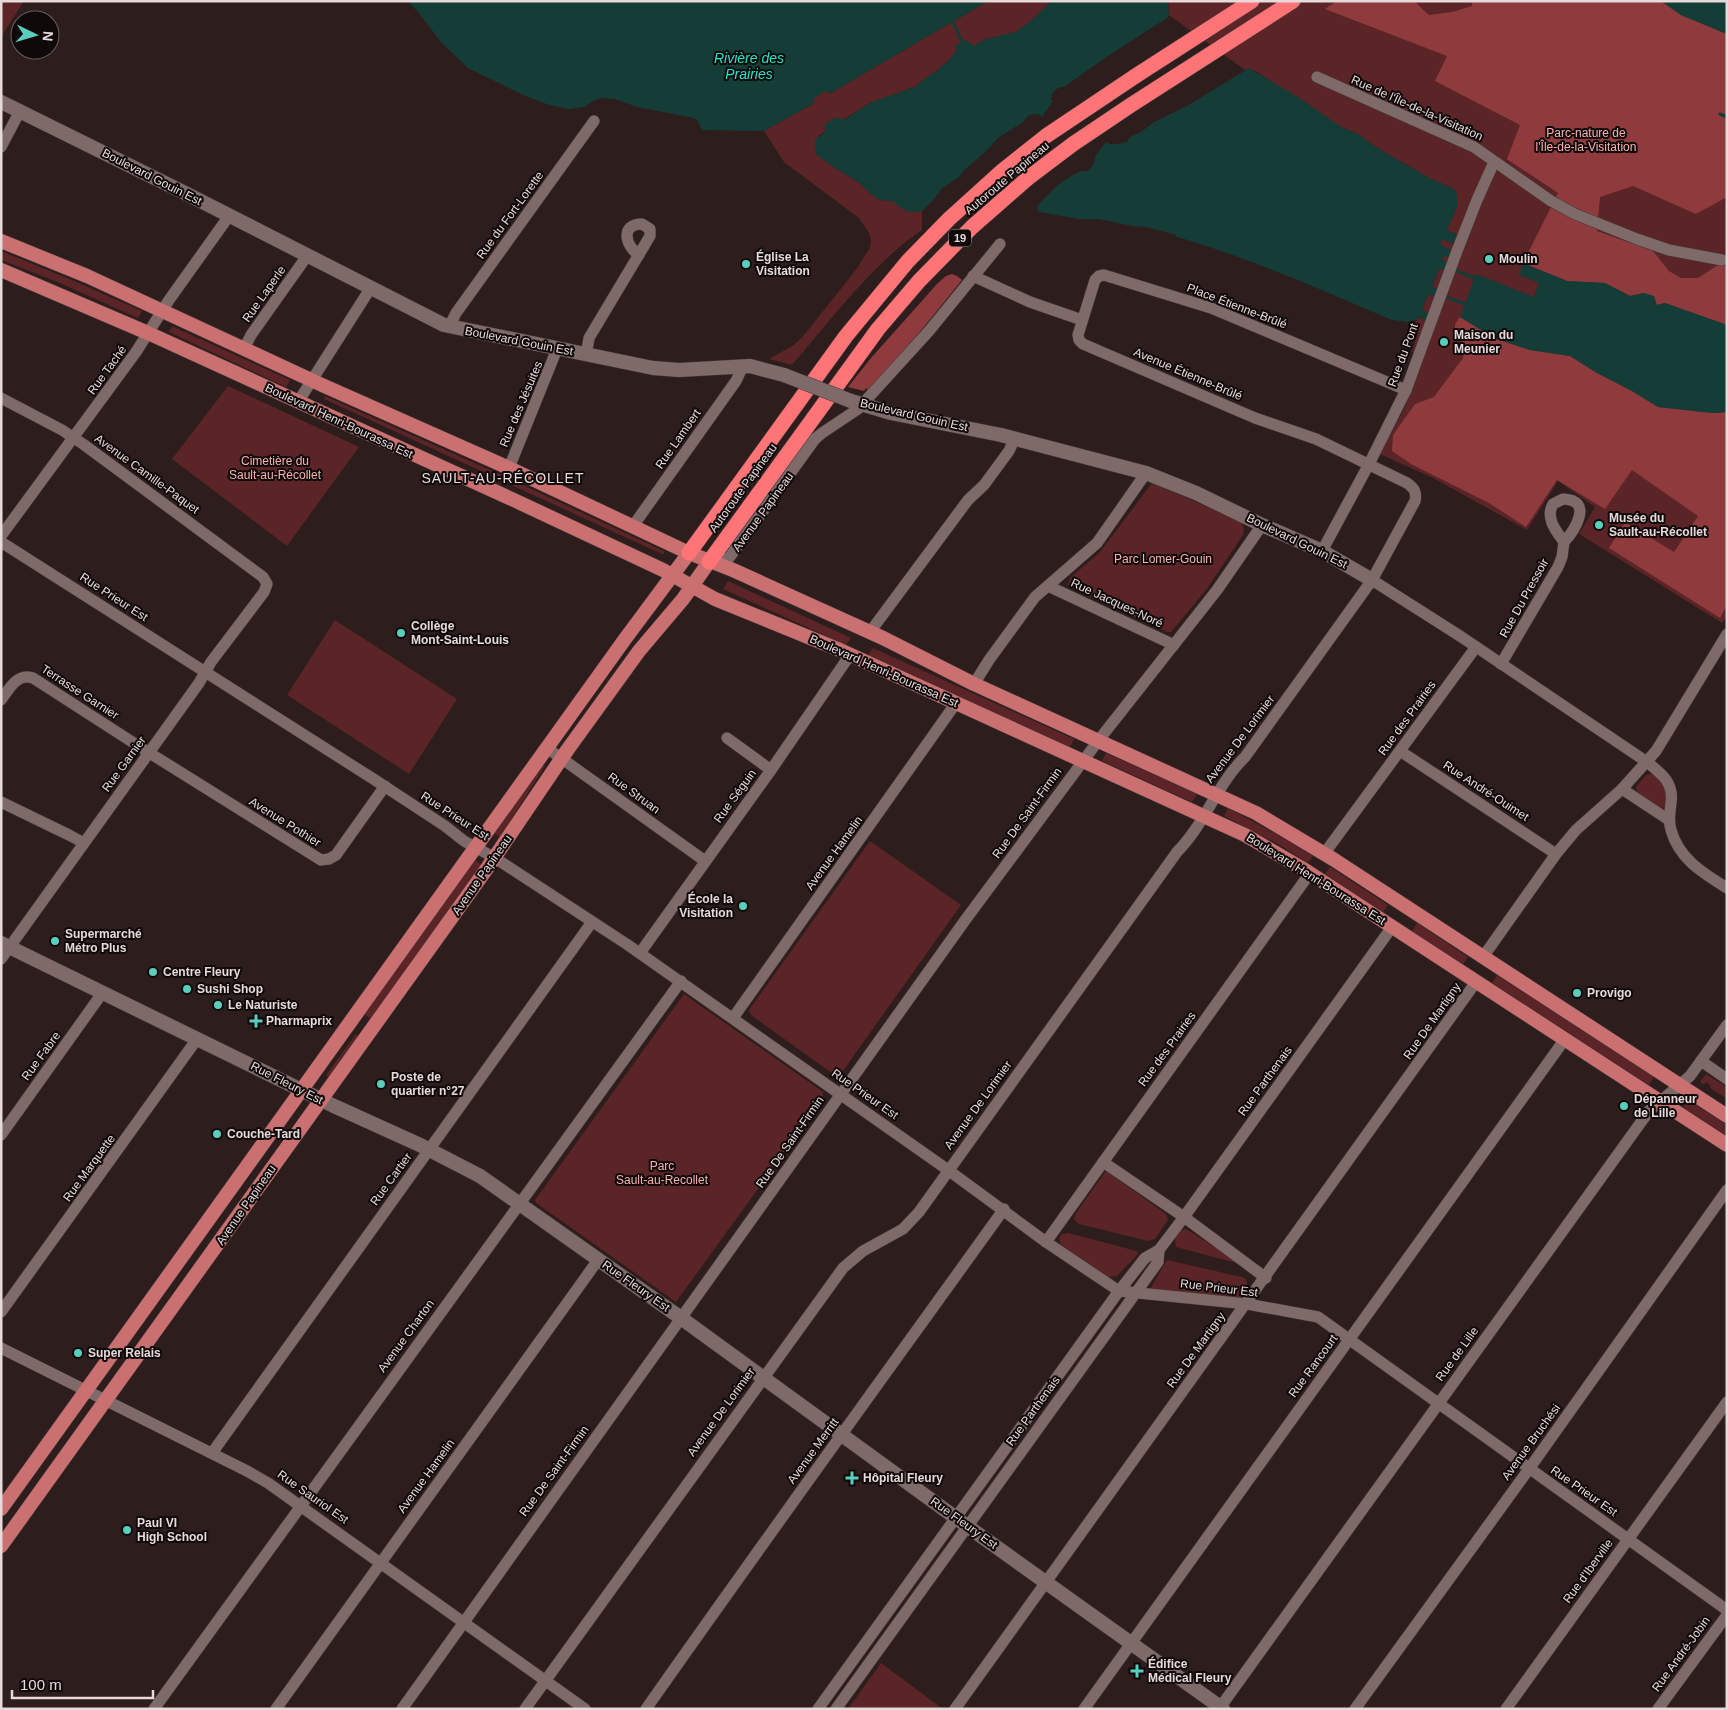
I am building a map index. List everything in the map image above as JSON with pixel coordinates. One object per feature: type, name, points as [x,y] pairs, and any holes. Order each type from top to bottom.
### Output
[{"type":"highway","name":"Autoroute Papineau","points":[[689,554],[846,336],[895,275],[944,224],[990,181],[1046,136],[1252,1]]},
{"type":"highway","name":"Autoroute Papineau","points":[[709,562],[878,329],[919,281],[967,232],[1028,178],[1073,144],[1293,1]]},
{"type":"main road","name":"Boulevard Henri-Bourassa Est","points":[[1,241],[62,266],[509,468],[689,554],[733,570],[870,632],[974,684],[1264,817],[1727,1116]]},
{"type":"main road","name":"Boulevard Henri-Bourassa Est","points":[[1,270],[148,333],[672,575],[715,599],[850,655],[1083,760],[1257,842],[1310,873],[1727,1145]]},
{"type":"main road","name":"Avenue Papineau","points":[[1,1509],[547,748],[689,554]]},
{"type":"main road","name":"Avenue Papineau","points":[[1,1546],[495,858],[562,758],[639,652],[692,587],[709,562]]},
{"type":"street","name":"Rue de l'Île-de-la-Visitation","points":[[1317,77],[1474,147],[1557,205],[1600,225],[1669,250],[1722,260]]},
{"type":"street","name":"Boulevard Gouin Est","points":[[1,102],[449,327],[670,370],[743,366],[762,368],[857,403],[891,413],[1015,438],[1146,473],[1196,493],[1322,551],[1372,580],[1476,647],[1647,762],[1661,773],[1670,785],[1672,801],[1669,820],[1674,839],[1686,857],[1702,872],[1727,888]]},
{"type":"street","points":[[1,147],[20,111]]},
{"type":"street","name":"Rue du Fort-Lorette","points":[[449,327],[456,313],[594,121]]},
{"type":"street","name":"Rue du Pont","points":[[1322,551],[1406,390],[1463,235],[1494,162]]},
{"type":"street","name":"Rue Taché","points":[[1,536],[74,438],[229,216]]},
{"type":"street","name":"Avenue Papineau","points":[[709,562],[729,558],[815,439],[855,412],[857,403],[929,331],[1000,244]]},
{"type":"street","points":[[586,355],[590,338],[639,255]]},
{"type":"street","name":"Rue Laperle","points":[[244,349],[307,256]]},
{"type":"street","name":"Place Étienne-Brûlé","points":[[1082,320],[1095,280],[1099,276],[1104,275],[1211,308],[1406,390]]},
{"type":"street","points":[[972,276],[1030,302],[1082,320]]},
{"type":"street","points":[[298,402],[370,289]]},
{"type":"street","name":"Avenue Étienne-Brûlé","points":[[1082,320],[1078,337],[1080,342],[1086,346],[1255,418],[1316,439],[1414,487]]},
{"type":"street","name":"Rue des Jésuites","points":[[509,468],[557,349]]},
{"type":"street","name":"Rue Lambert","points":[[633,526],[736,381],[743,366]]},
{"type":"street","name":"Avenue Camille-Paquet","points":[[1,398],[74,438],[263,577],[267,584]]},
{"type":"street","points":[[870,632],[968,500],[984,484],[1012,446],[1015,438]]},
{"type":"street","points":[[974,684],[1035,597],[1097,543],[1146,473]]},
{"type":"street","name":"Avenue De Lorimier","points":[[525,1709],[843,1268],[863,1251],[903,1229],[919,1212],[1177,852],[1191,836],[1216,794],[1235,767],[1245,756],[1372,580],[1415,501],[1414,487]]},
{"type":"street","name":"Rue De Saint-Firmin","points":[[402,1709],[968,916],[1083,760],[1217,590],[1262,525]]},
{"type":"street","name":"Rue Prieur Est","points":[[1,542],[385,786],[464,841],[495,858],[640,953],[1004,1209],[1046,1242],[1119,1291],[1246,1304],[1318,1317],[1727,1610]]},
{"type":"street","name":"Rue Du Pressoir","points":[[1501,664],[1558,566],[1564,542]]},
{"type":"street","name":"Rue Garnier","points":[[1,959],[6,945],[84,843],[150,752],[206,673],[211,662],[264,592],[267,584]]},
{"type":"street","name":"Rue Jacques-Noré","points":[[1048,586],[1174,645]]},
{"type":"street","points":[[1483,957],[1556,854],[1582,824],[1622,788],[1656,751],[1727,634]]},
{"type":"street","name":"Rue des Prairies","points":[[1324,854],[1476,647]]},
{"type":"street","name":"Rue Séguin","points":[[640,953],[771,770],[850,655]]},
{"type":"street","name":"Terrasse Garnier","points":[[1,700],[17,679],[25,676],[31,677],[150,752]]},
{"type":"street","name":"Avenue Hamelin","points":[[733,1018],[956,703]]},
{"type":"street","points":[[727,738],[771,770]]},
{"type":"street","name":"Rue Struan","points":[[547,748],[705,861]]},
{"type":"street","name":"Rue André-Ouimet","points":[[1400,751],[1556,854]]},
{"type":"street","name":"Avenue Pothier","points":[[150,752],[321,860],[329,859],[336,855],[385,786]]},
{"type":"street","points":[[1622,788],[1669,820]]},
{"type":"street","points":[[1,802],[84,843]]},
{"type":"street","name":"Rue des Prairies","points":[[1046,1242],[1310,873]]},
{"type":"street","name":"Rue Cartier","points":[[212,1453],[592,922]]},
{"type":"street","name":"Rue Parthenais","points":[[818,1709],[1119,1291],[1145,1258],[1159,1250],[1184,1217],[1392,927]]},
{"type":"street","name":"Rue Fleury Est","points":[[6,945],[302,1090],[471,1170],[681,1318],[1221,1708]]},
{"type":"street","name":"Avenue Charton","points":[[154,1709],[681,981]]},
{"type":"street","name":"Rue De Martigny","points":[[955,1709],[1266,1278],[1476,982]]},
{"type":"street","name":"Rue Fabre","points":[[1,1135],[103,992]]},
{"type":"street","name":"Rue de Lille","points":[[1221,1708],[1649,1111],[1690,1076],[1727,1025]]},
{"type":"street","name":"Rue Marquette","points":[[1,1312],[197,1039]]},
{"type":"street","name":"Rue Rancourt","points":[[1084,1709],[1565,1039]]},
{"type":"street","points":[[1701,1061],[1727,1079]]},
{"type":"street","name":"Rue Prieur Est","points":[[1103,1162],[1184,1217],[1266,1278]]},
{"type":"street","name":"Avenue Bruchési","points":[[1355,1709],[1529,1469],[1727,1190]]},
{"type":"street","name":"Avenue Merritt","points":[[646,1709],[768,1536],[1004,1209]]},
{"type":"street","name":"Rue Parthenais","points":[[836,1709],[1158,1262],[1159,1250]]},
{"type":"street","name":"Avenue Hamelin","points":[[276,1709],[598,1260]]},
{"type":"street","name":"Rue Sauriol Est","points":[[1,1348],[212,1453],[268,1483],[585,1709]]},
{"type":"street","name":"Rue d'Iberville","points":[[1506,1709],[1727,1402]]},
{"type":"street","points":[[930,1554],[942,1563]]},
{"type":"street","points":[[900,1594],[913,1603]]},
{"type":"street","name":"Rue André-Jobin","points":[[1658,1709],[1727,1614]]},
{"type":"green space","points":[[1,1],[24,1],[18,10],[10,10],[10,23],[1,37]]},
{"type":"green space","points":[[988,1],[1052,1],[1016,32],[986,39],[974,46],[955,47],[957,50],[951,58],[917,86],[870,103],[818,136],[832,166],[860,183],[880,200],[893,201],[908,211],[922,211],[922,230],[904,243],[870,275],[792,365],[769,359],[794,345],[804,335],[855,271],[870,248],[871,240],[869,233],[859,218],[784,162],[764,131],[814,103],[812,99],[827,90],[829,94]]},
{"type":"green space","name":"Parc-nature de l'Île-de-la-Visitation","points":[[1168,1],[1661,1],[1681,15],[1727,34],[1727,325],[1712,319],[1539,283],[1534,297],[1712,413],[1727,412],[1727,616],[1722,623],[1579,534],[1595,507],[1558,481],[1527,530],[1433,478],[1380,454],[1405,407],[1424,358],[1412,352],[1418,332],[1413,330],[1418,317],[1426,320],[1422,310],[1428,295],[1434,296],[1437,289],[1432,287],[1439,268],[1444,270],[1447,262],[1442,260],[1444,255],[1451,250],[1440,245],[1442,239],[1453,243],[1457,235],[1447,230],[1457,207],[1454,189],[1429,178],[1374,146],[1358,134],[1341,127],[1257,72],[1249,69],[1245,70],[1169,15]]},
{"type":"green space","points":[[1337,1],[1414,1],[1429,15],[1452,12],[1472,6],[1472,1],[1661,1],[1681,15],[1727,34],[1727,197],[1696,214],[1633,186],[1600,197],[1597,231],[1653,251],[1669,271],[1681,278],[1698,278],[1718,265],[1727,266],[1727,325],[1665,303],[1656,305],[1644,293],[1630,296],[1605,283],[1567,281],[1523,263],[1558,193],[1507,159],[1520,125],[1435,81],[1447,56],[1325,9]]},
{"type":"green space","points":[[1,251],[142,311],[138,318],[55,281],[1,260]]},
{"type":"green space","points":[[952,274],[962,280],[919,333],[868,390],[866,388],[864,391],[848,387],[871,358],[937,284],[946,276]]},
{"type":"green space","points":[[1460,317],[1494,338],[1530,350],[1570,356],[1658,407],[1712,413],[1727,412],[1727,605],[1720,618],[1609,548],[1625,522],[1674,552],[1698,516],[1632,470],[1605,509],[1557,480],[1526,527],[1489,503],[1411,464],[1392,451],[1393,435],[1415,404],[1434,397],[1463,358],[1464,346],[1455,333],[1455,324]]},
{"type":"green space","points":[[172,326],[290,380],[286,387],[169,332]]},
{"type":"green space","name":"Cimetière du Sault-au-Récollet","points":[[228,386],[359,447],[287,546],[172,459]]},
{"type":"green space","points":[[325,396],[510,479],[664,551],[664,554],[324,399]]},
{"type":"green space","name":"Parc Lomer-Gouin","points":[[1152,483],[1240,521],[1244,528],[1243,535],[1206,590],[1171,632],[1167,632],[1068,585],[1070,578],[1100,552]]},
{"type":"green space","points":[[728,581],[851,638],[846,645],[723,589]]},
{"type":"green space","points":[[335,620],[457,699],[409,774],[287,695]]},
{"type":"green space","points":[[873,648],[1074,739],[1070,747],[868,655]]},
{"type":"green space","points":[[1106,753],[1197,794],[1192,802],[1102,761]]},
{"type":"green space","points":[[543,765],[545,766],[500,837],[494,833]]},
{"type":"green space","points":[[1654,773],[1667,789],[1666,807],[1660,808],[1637,792],[1636,787],[1646,775]]},
{"type":"green space","points":[[1228,808],[1313,856],[1308,863],[1278,844],[1224,816]]},
{"type":"green space","points":[[870,841],[961,905],[840,1075],[836,1076],[751,1015],[749,1010]]},
{"type":"green space","points":[[475,860],[481,865],[371,1019],[364,1014]]},
{"type":"green space","points":[[1330,867],[1388,905],[1383,912],[1325,874]]},
{"type":"green space","points":[[1417,923],[1468,957],[1463,964],[1412,931]]},
{"type":"green space","points":[[1497,975],[1654,1077],[1649,1085],[1492,983]]},
{"type":"green space","name":"Parc Sault-au-Recollet","points":[[684,994],[823,1092],[823,1099],[676,1302],[536,1203],[535,1200]]},
{"type":"green space","points":[[356,1034],[358,1036],[329,1077],[326,1075]]},
{"type":"green space","points":[[1706,1074],[1727,1087],[1727,1099],[1710,1088],[1711,1086],[1706,1082],[1704,1085],[1700,1082]]},
{"type":"green space","points":[[1688,1100],[1727,1125],[1727,1136],[1683,1107]]},
{"type":"green space","points":[[1106,1171],[1166,1214],[1168,1220],[1155,1239],[1148,1241],[1079,1224],[1074,1219],[1076,1213]]},
{"type":"green space","points":[[1186,1229],[1235,1260],[1236,1263],[1176,1247],[1175,1239],[1179,1231]]},
{"type":"green space","points":[[1068,1233],[1137,1251],[1138,1254],[1117,1276],[1110,1277],[1104,1275],[1061,1245],[1059,1238],[1062,1234]]},
{"type":"green space","points":[[1167,1260],[1242,1277],[1246,1279],[1247,1294],[1234,1300],[1150,1289]]},
{"type":"green space","points":[[881,1663],[943,1709],[848,1709]]},
{"type":"water","name":"Rivière des Prairies","points":[[408,1],[988,1],[829,94],[827,90],[813,99],[814,103],[764,131],[702,130],[698,121],[694,118],[637,107],[615,99],[600,98],[584,107],[569,109],[549,105],[521,94],[468,68],[441,42]]},
{"type":"water","points":[[1052,1],[1168,1],[1169,15],[1064,87],[1055,90],[1051,99],[1053,101],[1042,117],[1039,114],[1029,115],[1023,122],[998,138],[959,177],[941,189],[922,211],[909,212],[893,201],[880,200],[860,183],[816,154],[815,140],[825,132],[825,124],[837,117],[844,120],[870,103],[917,86],[951,58],[957,50],[955,46],[966,40],[974,46],[986,39],[1016,32]]},
{"type":"water","points":[[1661,1],[1727,1],[1727,34],[1681,15]]},
{"type":"water","points":[[1249,68],[1301,99],[1341,127],[1358,134],[1374,146],[1429,178],[1454,189],[1457,195],[1457,207],[1447,230],[1457,235],[1453,244],[1443,239],[1440,244],[1451,250],[1449,257],[1444,256],[1442,260],[1447,262],[1444,270],[1439,269],[1432,286],[1437,289],[1434,296],[1428,295],[1422,310],[1429,313],[1426,320],[1419,317],[1417,320],[1408,322],[1392,320],[1286,275],[1205,245],[1177,237],[1174,234],[1099,219],[1079,219],[1039,212],[1037,209],[1038,205],[1058,185],[1071,176],[1081,171],[1087,171],[1093,166],[1096,155],[1106,142],[1118,144],[1127,142],[1130,137],[1141,132],[1154,122],[1187,106]]},
{"type":"water","points":[[1523,263],[1567,281],[1605,283],[1630,296],[1644,293],[1654,296],[1657,305],[1665,303],[1727,325],[1727,412],[1712,413],[1658,407],[1570,356],[1530,350],[1494,338],[1460,317],[1476,274],[1534,297],[1539,283],[1519,275]]},
{"type":"waterway","points":[[953,22],[962,42]]},
{"type":"waterway","points":[[1720,114],[1727,117]]},
{"type":"waterway","points":[[1445,266],[1474,278]]},
{"type":"waterway","points":[[1443,296],[1465,304]]},
{"type":"place","name":"Moulin","points":[[1489,259]]},
{"type":"place","name":"Église La Visitation","points":[[746,264]]},
{"type":"place","name":"Maison du Meunier","points":[[1444,342]]},
{"type":"place","name":"Musée du Sault-au-Récollet","points":[[1599,525]]},
{"type":"place","name":"Collège Mont-Saint-Louis","points":[[401,633]]},
{"type":"place","name":"École la Visitation","points":[[743,906]]},
{"type":"place","name":"Supermarché Métro Plus","points":[[55,941]]},
{"type":"place","name":"Centre Fleury","points":[[153,972]]},
{"type":"place","name":"Sushi Shop","points":[[187,989]]},
{"type":"place","name":"Provigo","points":[[1577,993]]},
{"type":"place","name":"Le Naturiste","points":[[218,1005]]},
{"type":"place","name":"Pharmaprix","points":[[256,1021]]},
{"type":"place","name":"Poste de quartier n°27","points":[[381,1084]]},
{"type":"place","name":"Dépanneur de Lille","points":[[1624,1106]]},
{"type":"place","name":"Couche-Tard","points":[[217,1134]]},
{"type":"place","name":"Super Relais","points":[[78,1353]]},
{"type":"place","name":"Hôpital Fleury","points":[[852,1478]]},
{"type":"place","name":"Paul VI High School","points":[[127,1530]]},
{"type":"place","name":"Édifice Médical Fleury","points":[[1137,1671]]},
{"type":"district","name":"SAULT-AU-RÉCOLLET","points":[[503,478]]}]
